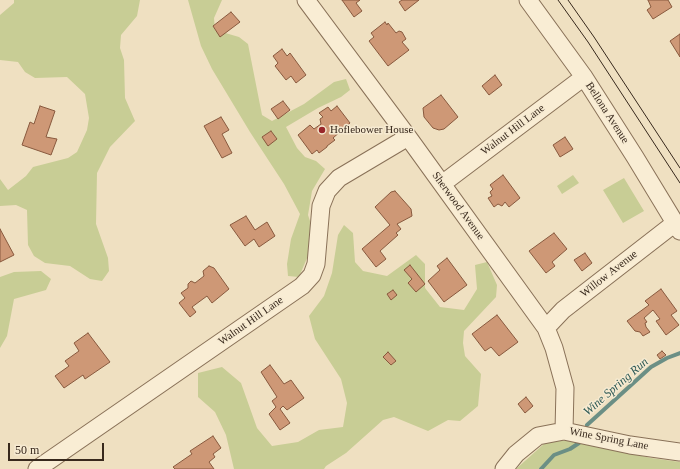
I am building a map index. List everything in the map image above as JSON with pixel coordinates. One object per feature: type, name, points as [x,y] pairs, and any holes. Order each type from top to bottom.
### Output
[{"type":"street","name":"Sherwood Avenue","points":[[306,0],[408,137],[546,328],[554,348],[565,388],[564,431]]},
{"type":"street","name":"Bellona Avenue","points":[[528,0],[584,77],[678,227]]},
{"type":"street","name":"Walnut Hill Lane","points":[[442,184],[584,77]]},
{"type":"street","name":"Walnut Hill Lane","points":[[37,469],[302,286],[312,275],[316,264],[321,206],[327,191],[339,178],[408,137]]},
{"type":"street","name":"Willow Avenue","points":[[546,328],[563,310],[678,227]]},
{"type":"street","name":"Wine Spring Lane","points":[[504,469],[516,454],[538,436],[564,431],[630,445],[680,452]]},
{"type":"green space","points":[[14,0],[140,0],[137,16],[121,35],[120,48],[124,60],[125,98],[135,121],[110,147],[97,173],[96,224],[108,258],[109,271],[102,281],[90,279],[70,266],[45,263],[34,256],[28,245],[27,210],[16,205],[0,206],[0,179],[8,190],[26,176],[33,167],[68,158],[77,152],[87,130],[89,118],[85,94],[67,77],[35,78],[25,72],[18,62],[0,60],[0,15],[14,3]]},
{"type":"green space","points":[[188,0],[222,0],[214,18],[215,30],[239,37],[248,44],[262,115],[272,121],[304,104],[334,82],[346,79],[350,90],[341,97],[318,108],[286,127],[297,148],[305,157],[316,161],[325,169],[312,191],[308,215],[312,227],[310,251],[299,277],[288,276],[287,264],[291,239],[300,214],[284,184],[250,132],[212,69],[201,46]]},
{"type":"green space","points":[[573,175],[579,183],[562,194],[557,186]]},
{"type":"green space","points":[[624,178],[644,211],[623,223],[603,190]]},
{"type":"green space","points":[[344,225],[353,233],[355,262],[363,271],[387,276],[416,255],[425,264],[425,288],[440,307],[464,310],[477,289],[475,265],[487,262],[497,285],[496,297],[464,331],[463,343],[465,356],[481,374],[478,406],[460,421],[448,420],[428,431],[394,417],[383,420],[346,453],[326,466],[324,469],[234,469],[226,435],[215,412],[198,397],[198,373],[222,367],[241,383],[257,428],[272,446],[298,442],[319,430],[343,427],[347,403],[341,379],[315,339],[309,316],[324,296],[332,273],[338,235]]},
{"type":"green space","points":[[41,271],[51,279],[46,290],[14,299],[7,336],[0,348],[0,277],[14,272]]},
{"type":"green space","points":[[568,440],[651,458],[680,462],[680,469],[516,469],[545,443]]},
{"type":"building","points":[[342,0],[360,0],[356,3],[362,11],[354,17]]},
{"type":"building","points":[[402,0],[419,0],[405,11],[399,2]]},
{"type":"building","points":[[648,0],[668,0],[672,7],[653,19],[647,10],[651,7]]},
{"type":"building","points":[[231,12],[240,22],[220,37],[213,26]]},
{"type":"building","points":[[385,22],[387,25],[388,23],[396,33],[399,31],[402,32],[406,39],[402,42],[409,50],[388,66],[369,41],[374,37],[371,33]]},
{"type":"building","points":[[680,34],[680,57],[670,41]]},
{"type":"building","points":[[282,49],[287,56],[290,53],[306,75],[296,83],[291,76],[286,80],[275,66],[278,63],[273,56]]},
{"type":"building","points":[[495,75],[502,85],[489,95],[482,86]]},
{"type":"building","points":[[441,95],[458,117],[444,129],[439,130],[433,128],[424,117],[423,108]]},
{"type":"building","points":[[283,101],[290,110],[278,119],[271,109]]},
{"type":"building","points":[[40,106],[55,111],[46,137],[57,139],[51,155],[22,145],[30,122],[34,124]]},
{"type":"building","name":"Hoflebower House","points":[[337,106],[350,123],[333,138],[335,140],[327,147],[319,153],[317,150],[312,154],[298,135],[310,125],[314,129],[321,124],[320,119],[323,117],[319,113],[328,107],[331,111]]},
{"type":"building","points":[[221,117],[229,130],[222,134],[232,153],[222,158],[204,126]]},
{"type":"building","points":[[271,131],[277,139],[268,146],[262,137]]},
{"type":"building","points":[[565,137],[573,149],[560,157],[553,145]]},
{"type":"building","points":[[503,175],[520,198],[509,207],[505,202],[502,206],[498,204],[494,207],[488,198],[492,196],[490,192],[493,189],[490,185]]},
{"type":"building","points":[[395,191],[411,209],[412,216],[397,224],[401,229],[396,233],[398,235],[380,251],[386,259],[376,267],[362,249],[390,225],[375,207],[391,192]]},
{"type":"building","points":[[246,216],[255,230],[267,222],[275,236],[259,247],[254,239],[245,246],[230,225]]},
{"type":"building","points":[[0,229],[14,255],[0,262]]},
{"type":"building","points":[[554,233],[567,249],[552,262],[555,266],[546,273],[529,251]]},
{"type":"building","points":[[585,253],[592,263],[582,271],[574,260]]},
{"type":"building","points":[[447,258],[467,285],[444,302],[428,281],[440,270],[437,266]]},
{"type":"building","points":[[410,265],[425,284],[416,292],[408,283],[412,279],[404,270]]},
{"type":"building","points":[[209,266],[214,268],[229,289],[212,303],[207,296],[192,307],[196,312],[190,317],[179,303],[185,298],[181,293],[188,288],[188,284],[191,281],[195,283],[204,276],[203,271]]},
{"type":"building","points":[[661,289],[677,311],[671,315],[679,325],[666,335],[656,321],[660,319],[653,310],[644,318],[647,322],[645,323],[646,327],[650,332],[643,336],[640,332],[635,331],[627,321],[649,305],[645,301]]},
{"type":"building","points":[[393,290],[397,295],[391,300],[387,294]]},
{"type":"building","points":[[497,315],[518,342],[499,356],[491,347],[485,351],[472,334]]},
{"type":"building","points":[[88,333],[110,362],[85,379],[83,375],[64,388],[55,376],[69,366],[65,361],[79,351],[74,343]]},
{"type":"building","points":[[662,351],[666,355],[660,359],[657,355]]},
{"type":"building","points":[[388,352],[396,361],[391,365],[383,357]]},
{"type":"building","points":[[270,365],[284,384],[291,380],[304,398],[287,410],[283,406],[280,409],[290,423],[280,430],[269,414],[276,407],[272,401],[277,397],[261,372]]},
{"type":"building","points":[[526,397],[533,406],[525,413],[518,404]]},
{"type":"building","points":[[213,436],[221,448],[213,454],[215,457],[209,462],[214,469],[175,469],[173,467],[192,454],[190,451]]},
{"type":"waterway","name":"Wine Spring Run","points":[[587,425],[651,367],[680,353]]},
{"type":"waterway","name":"Wine Spring Run","points":[[541,469],[554,455],[570,449],[579,443]]},
{"type":"tram line","points":[[558,0],[588,42],[680,183]]},
{"type":"tram line","points":[[568,0],[680,168]]},
{"type":"place","name":"Hoflebower House","points":[[322,130]]}]
